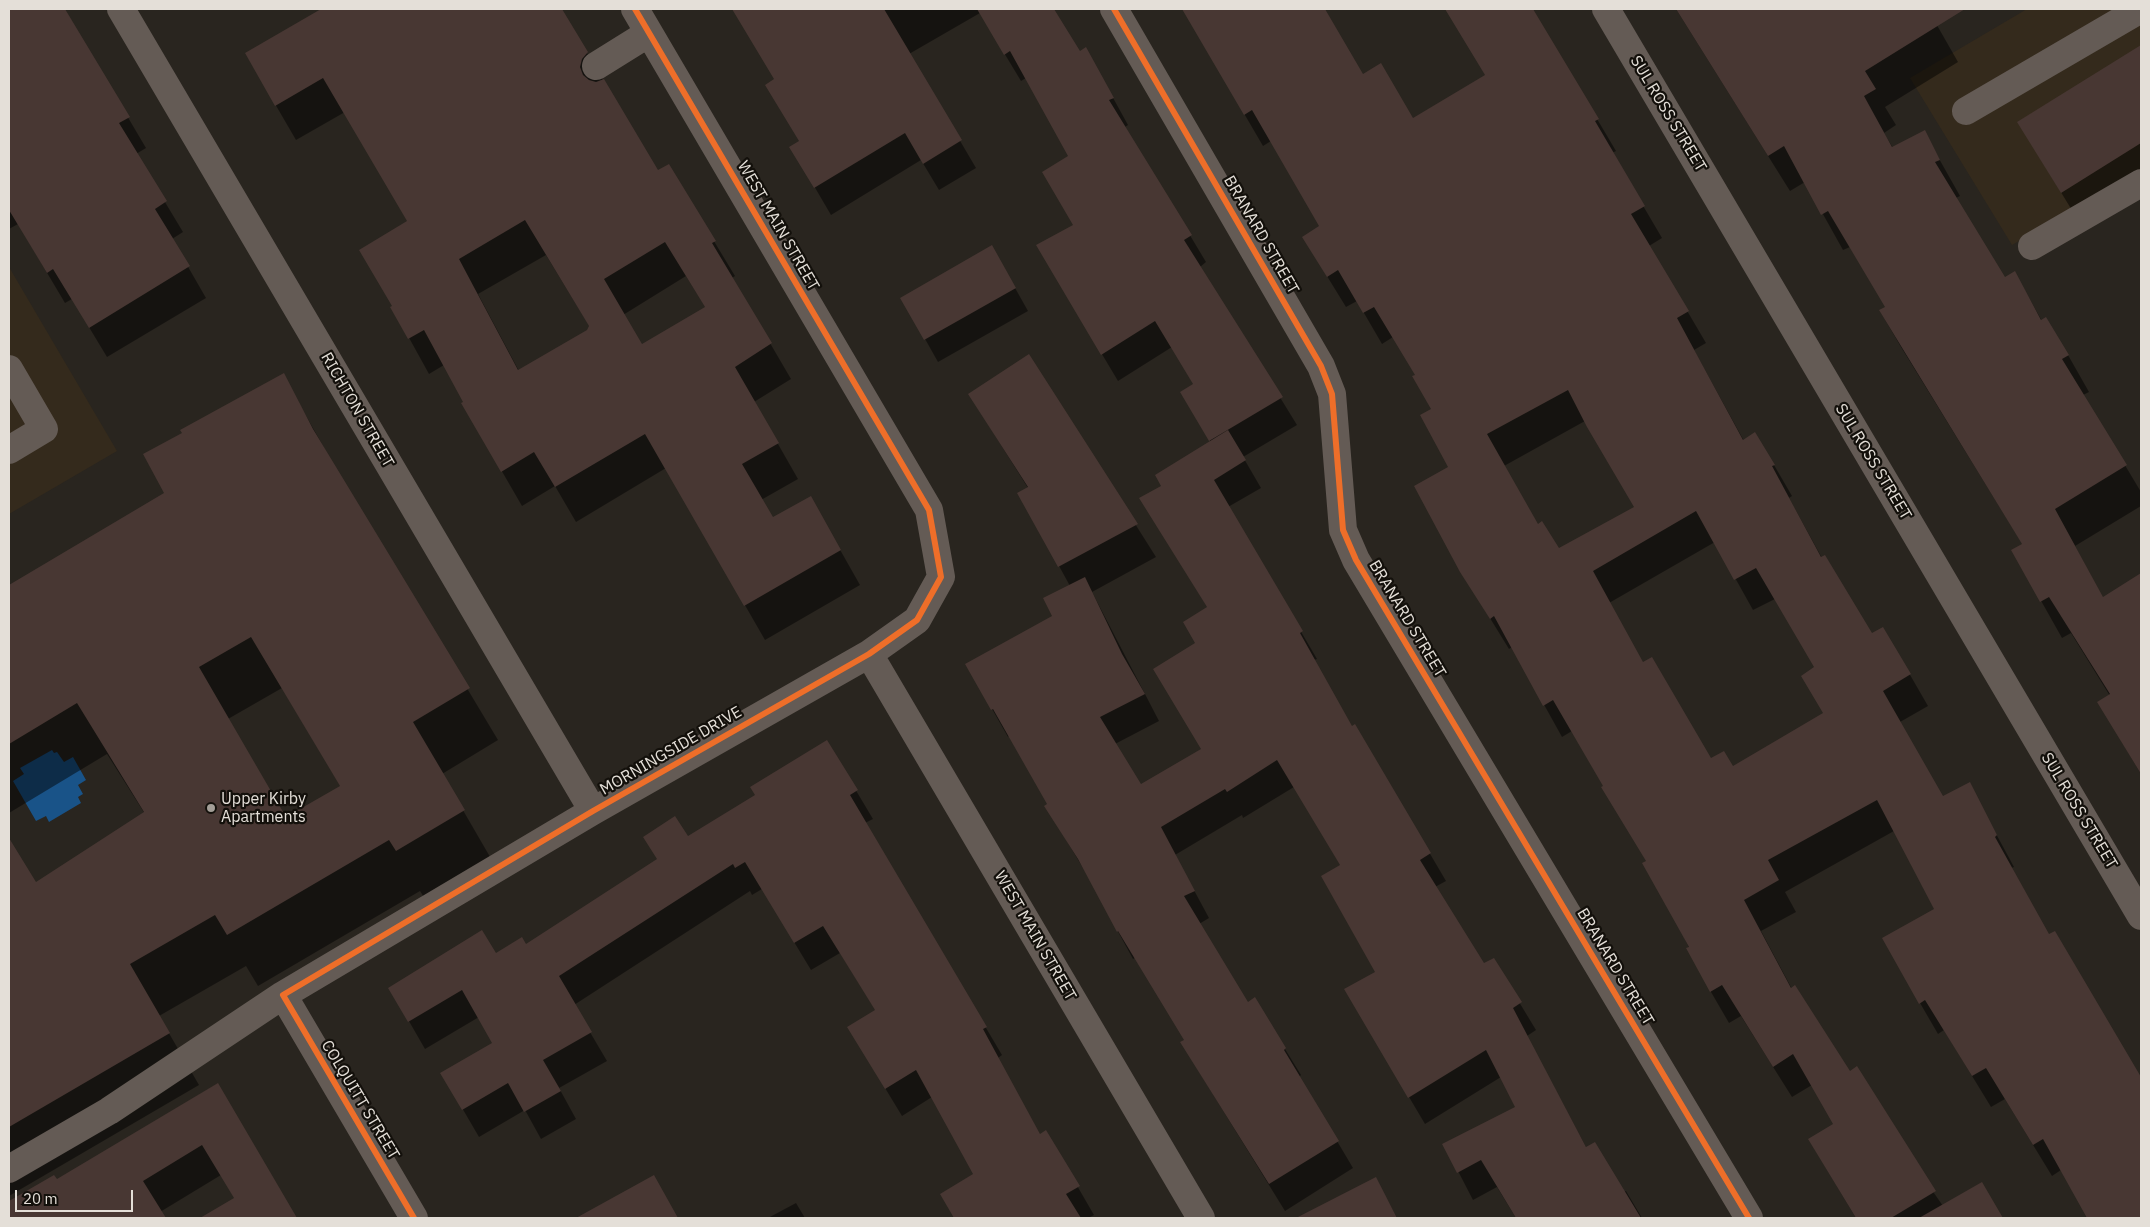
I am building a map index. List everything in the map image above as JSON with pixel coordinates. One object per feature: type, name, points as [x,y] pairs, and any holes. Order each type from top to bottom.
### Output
[{"type":"street","name":"RICHTON STREET","points":[[121,9],[593,811]]},
{"type":"street","name":"WEST MAIN STREET","points":[[636,9],[898,457]]},
{"type":"street","name":"BRANARD STREET","points":[[1114,9],[1321,366],[1332,394],[1343,530],[1356,560],[1749,1218]]},
{"type":"street","name":"SUL ROSS STREET","points":[[1606,9],[2141,916]]},
{"type":"street","points":[[1966,111],[2141,9]]},
{"type":"street","points":[[596,66],[649,33]]},
{"type":"street","points":[[2032,246],[2141,183]]},
{"type":"street","points":[[9,369],[44,429],[9,450]]},
{"type":"street","name":"MORNINGSIDE DRIVE","points":[[9,1169],[109,1111],[282,995],[593,811],[869,654],[917,620],[941,577],[929,510],[898,457]]},
{"type":"street","name":"WEST MAIN STREET","points":[[869,654],[1201,1218]]},
{"type":"street","name":"COLQUITT STREET","points":[[282,995],[414,1218]]},
{"type":"shaded area","points":[[2027,9],[2141,9],[2141,169],[2012,245],[1910,78]]},
{"type":"shaded area","points":[[9,267],[117,451],[9,514]]},
{"type":"water","points":[[52,750],[54,753],[57,752],[64,762],[73,757],[86,780],[78,785],[83,794],[78,797],[81,803],[49,822],[46,816],[36,821],[13,781],[24,774],[20,768]]},
{"type":"building","points":[[9,9],[65,9],[130,117],[119,123],[167,201],[155,209],[190,266],[89,328],[53,269],[47,273],[9,210]]},
{"type":"building","points":[[321,9],[562,9],[588,52],[582,59],[580,67],[583,75],[589,80],[596,82],[604,79],[658,170],[669,164],[716,241],[712,243],[772,343],[735,367],[779,443],[742,464],[773,517],[811,496],[841,550],[744,606],[645,434],[555,487],[534,452],[501,472],[461,403],[463,402],[424,330],[408,339],[390,307],[392,306],[359,250],[407,221],[323,78],[275,106],[245,53]],"holes":[[[525,220],[589,326],[587,330],[518,370],[459,259]],[[665,242],[705,307],[642,344],[604,279]]]},
{"type":"building","points":[[732,9],[884,9],[962,140],[923,164],[905,133],[814,188],[789,147],[799,141],[765,85],[774,79]]},
{"type":"building","points":[[977,9],[1054,9],[1080,51],[1086,47],[1114,98],[1109,100],[1192,235],[1184,240],[1283,397],[1209,441],[1180,392],[1193,384],[1155,321],[1101,355],[1036,245],[1073,225],[1042,172],[1068,156],[1010,51],[1004,55]]},
{"type":"building","points":[[1182,9],[1325,9],[1363,74],[1381,63],[1413,118],[1485,75],[1445,9],[1533,9],[1599,119],[1595,121],[1645,206],[1631,214],[1689,311],[1677,318],[1743,440],[1755,432],[1775,465],[1772,466],[1821,557],[1825,555],[1872,633],[1883,627],[1911,674],[1883,691],[1943,796],[1970,782],[1997,835],[1995,837],[2049,934],[2055,931],[2141,1077],[2141,1218],[2087,1218],[2043,1139],[2033,1145],[1986,1068],[1972,1076],[1925,1000],[1919,1004],[1882,938],[1934,909],[1877,800],[1768,860],[1779,880],[1744,900],[1791,988],[1795,985],[1850,1071],[1857,1066],[1936,1191],[1891,1218],[1856,1218],[1808,1139],[1833,1124],[1793,1054],[1773,1067],[1722,985],[1710,992],[1686,948],[1689,947],[1642,863],[1646,861],[1601,787],[1603,786],[1553,700],[1543,706],[1494,616],[1490,619],[1460,572],[1414,486],[1448,467],[1420,415],[1431,409],[1412,376],[1415,375],[1374,307],[1363,313],[1338,270],[1327,277],[1302,237],[1319,226],[1252,110],[1244,115]],"holes":[[[1568,390],[1587,427],[1634,507],[1559,548],[1542,521],[1538,524],[1487,434]],[[1696,511],[1734,580],[1756,568],[1814,667],[1801,676],[1823,713],[1733,766],[1724,751],[1711,758],[1652,657],[1643,662],[1593,571]]]},
{"type":"building","points":[[1676,9],[1965,9],[1865,71],[1876,89],[1864,96],[1892,147],[1925,130],[1940,160],[1935,162],[2005,277],[2015,271],[2041,320],[2046,317],[2069,355],[2062,359],[2127,465],[2055,509],[2103,597],[2141,573],[2141,774],[2097,702],[2110,694],[2049,597],[2040,602],[2011,550],[2022,544],[1879,310],[1885,307],[1828,211],[1821,215],[1784,146],[1768,156]]},
{"type":"building","points":[[2141,45],[2141,143],[2061,193],[2017,122]]},
{"type":"building","points":[[992,245],[1016,288],[924,340],[900,298]]},
{"type":"building","points":[[1029,354],[1138,524],[1058,567],[1017,493],[1028,487],[968,394]]},
{"type":"building","points":[[284,373],[313,429],[470,688],[413,722],[465,810],[396,851],[389,840],[227,935],[215,915],[130,964],[170,1033],[9,1127],[9,838],[36,882],[144,812],[77,703],[9,744],[9,585],[164,493],[143,454],[182,433],[180,430]],"holes":[[[251,637],[340,786],[286,817],[199,667]]]},
{"type":"building","points":[[1228,430],[1246,460],[1214,480],[1303,631],[1300,633],[1352,726],[1355,724],[1431,853],[1420,860],[1484,963],[1494,958],[1522,1002],[1513,1008],[1586,1147],[1595,1142],[1641,1218],[1516,1218],[1481,1160],[1457,1173],[1442,1144],[1515,1107],[1486,1050],[1408,1098],[1344,989],[1375,972],[1321,876],[1340,865],[1277,760],[1227,792],[1225,789],[1161,827],[1195,891],[1184,896],[1248,1002],[1255,997],[1286,1048],[1284,1050],[1339,1141],[1269,1184],[1180,1042],[1184,1040],[1117,932],[1078,859],[1044,806],[1047,804],[965,664],[1052,616],[1043,598],[1085,577],[1122,654],[1145,694],[1100,717],[1141,784],[1201,749],[1153,669],[1195,643],[1183,622],[1207,607],[1139,498],[1161,486],[1155,475]]},
{"type":"building","points":[[827,740],[858,790],[850,795],[987,1027],[983,1029],[1040,1134],[1046,1130],[1080,1186],[1066,1194],[1081,1218],[954,1218],[940,1194],[973,1174],[916,1070],[885,1089],[847,1027],[875,1010],[823,926],[794,943],[745,862],[735,868],[733,864],[559,976],[592,1032],[543,1060],[561,1091],[524,1112],[508,1083],[462,1110],[440,1073],[492,1043],[462,990],[408,1022],[388,988],[482,930],[496,953],[522,937],[526,944],[657,859],[643,837],[675,816],[688,836],[755,795],[750,787]]},
{"type":"building","points":[[218,1083],[297,1218],[200,1218],[234,1198],[202,1145],[143,1181],[166,1218],[9,1218],[9,1201],[54,1175],[57,1179]]},
{"type":"building","points":[[654,1175],[678,1218],[576,1218]]},
{"type":"building","points":[[1376,1177],[1397,1218],[1296,1218]]},
{"type":"building","points":[[1982,1182],[2003,1218],[1919,1218]]},
{"type":"cycle path","points":[[414,1218],[283,995],[593,811],[869,654],[917,620],[941,577],[929,510],[635,9]]},
{"type":"cycle path","points":[[1114,9],[1321,366],[1332,394],[1343,530],[1356,560],[1749,1218]]},
{"type":"place","name":"Upper Kirby Apartments","points":[[211,808]]}]
